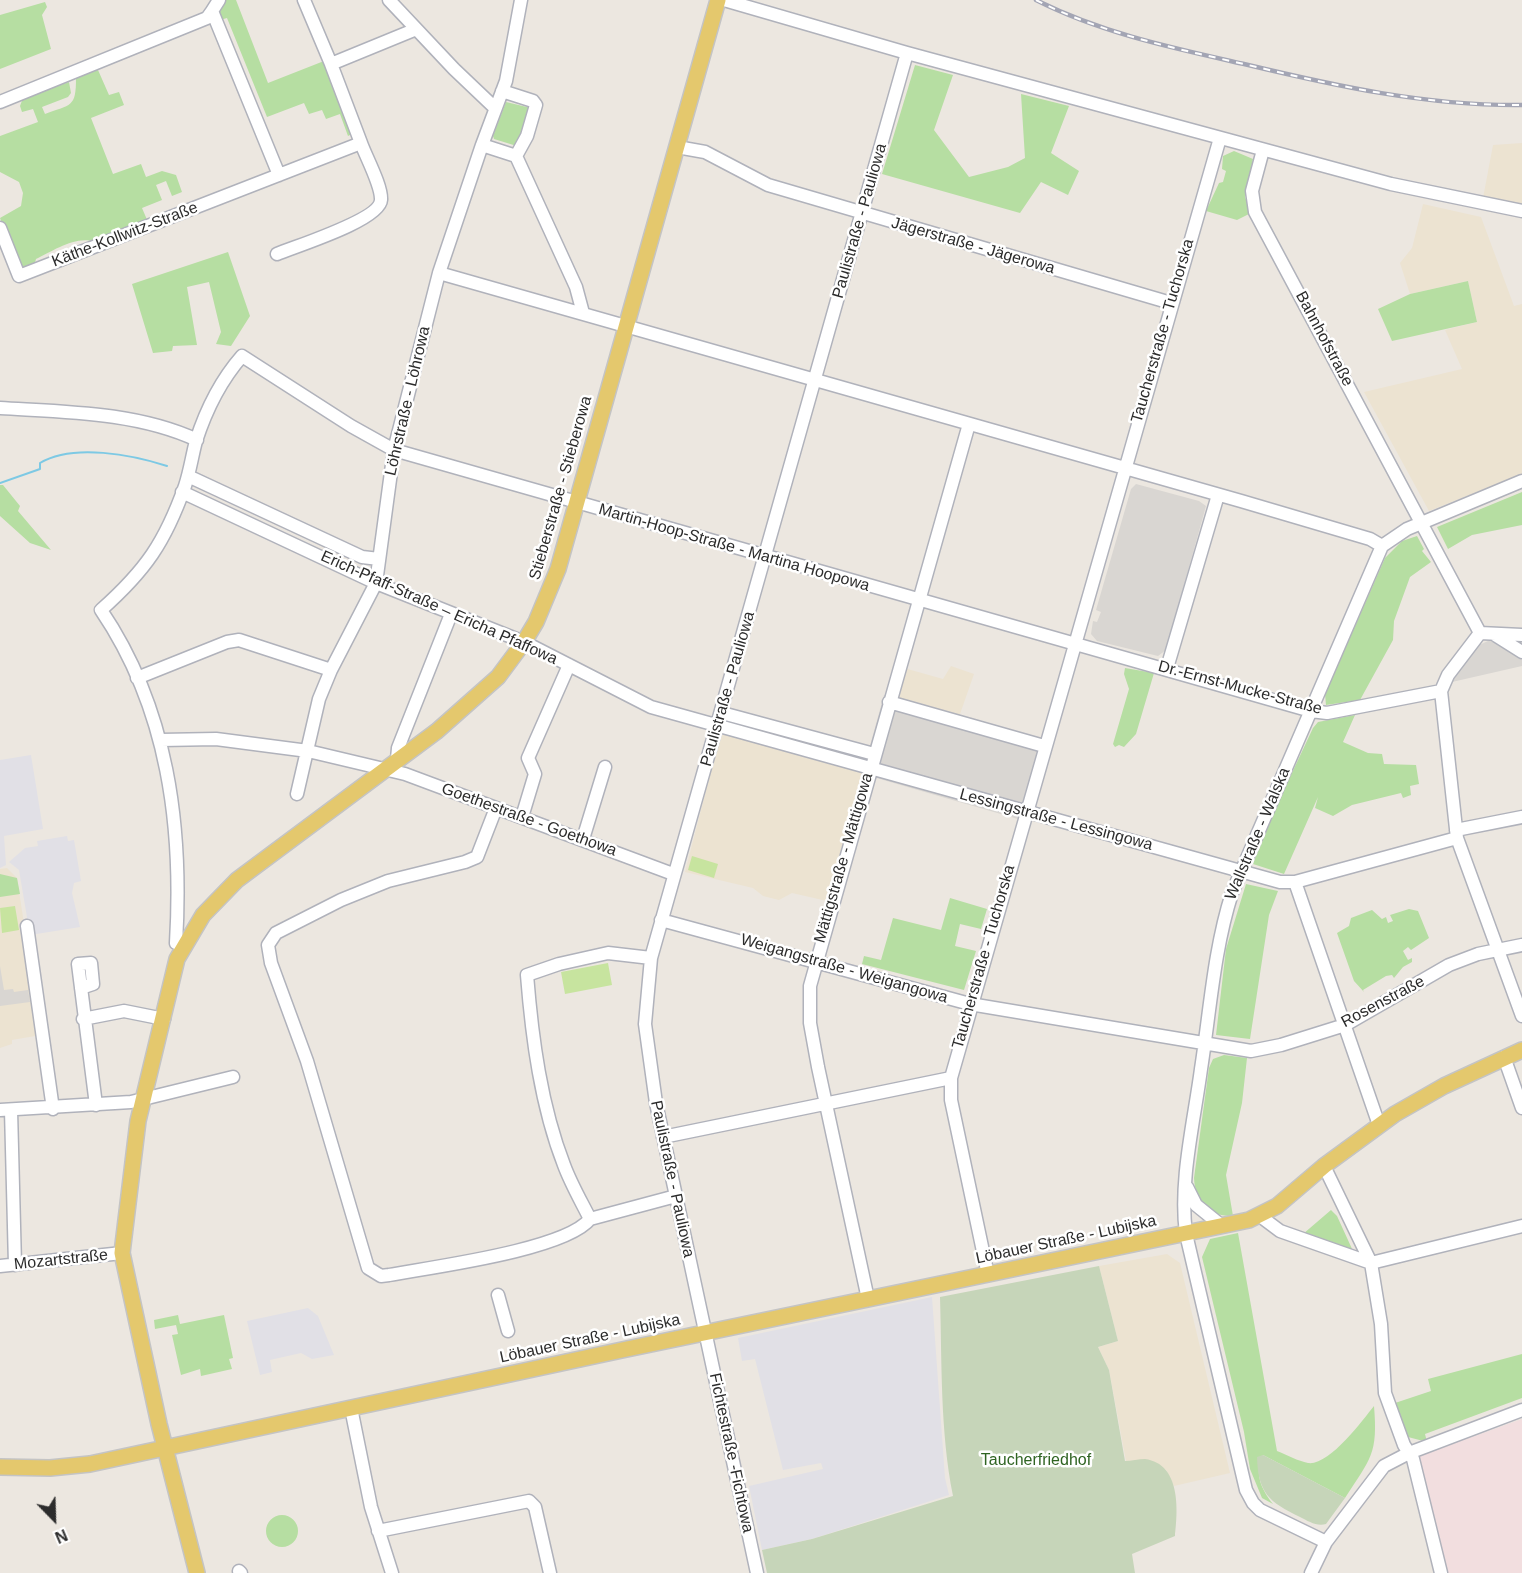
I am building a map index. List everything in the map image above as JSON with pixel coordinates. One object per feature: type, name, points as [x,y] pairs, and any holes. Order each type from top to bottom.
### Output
[{"type":"main road","name":"Stieberstraße - Stieberowa","points":[[197,1573],[165,1448],[122,1253],[128,1191],[143,1099],[174,971],[183,946],[203,915],[237,880],[462,711],[498,677],[524,642],[551,589],[578,502],[718,0]]},
{"type":"main road","name":"Löbauer Straße - Lubijska","points":[[0,1467],[50,1468],[90,1464],[705,1332],[1186,1234],[1260,1216],[1277,1206],[1320,1169],[1379,1125],[1444,1086],[1522,1050]]},
{"type":"street","points":[[0,102],[207,18],[219,0]]},
{"type":"street","points":[[277,254],[359,221],[378,207],[381,201],[380,191],[332,64],[304,0]]},
{"type":"street","points":[[388,0],[414,30],[495,108]]},
{"type":"street","name":"Löhrstraße - Löhrowa","points":[[297,794],[319,699],[331,670],[376,583],[394,450],[439,273],[512,61],[521,0]]},
{"type":"street","points":[[724,0],[907,53],[1431,195],[1522,211]]},
{"type":"street","points":[[212,11],[279,175]]},
{"type":"street","points":[[332,64],[414,30]]},
{"type":"street","name":"Paulistraße - Pauliowa","points":[[705,1332],[648,1062],[645,1024],[651,958],[719,726],[907,53]]},
{"type":"street","points":[[502,91],[533,101],[536,105],[527,136],[516,156]]},
{"type":"street","name":"Taucherstraße - Tuchorska","points":[[988,1275],[951,1100],[951,1078],[970,1004],[1220,138]]},
{"type":"street","name":"Käthe-Kollwitz-Straße","points":[[0,228],[19,276],[361,143]]},
{"type":"street","points":[[482,145],[516,156],[576,287],[583,313]]},
{"type":"street","name":"Jägerstraße - Jägerowa","points":[[678,147],[705,153],[768,185],[1171,303]]},
{"type":"street","name":"Bahnhofstraße","points":[[1263,150],[1252,191],[1253,207],[1420,523],[1486,633]]},
{"type":"street","points":[[439,273],[1218,495],[1370,539],[1383,546],[1392,537],[1420,523],[1522,481]]},
{"type":"street","name":"Martin-Hoop-Straße - Martina Hoopowa","points":[[197,440],[220,385],[242,356],[351,426],[394,450],[918,601],[1075,643]]},
{"type":"street","points":[[0,408],[121,418],[178,431],[197,440],[182,492],[166,532],[154,554],[129,585],[101,610],[122,643],[161,740],[175,816],[178,853],[180,890],[176,943],[183,946]]},
{"type":"street","name":"Mättigstraße - Mättigowa","points":[[868,1299],[808,1012],[814,962],[969,424]]},
{"type":"street","name":"Erich-Pfaff-Straße – Ericha Pfaffowa","points":[[188,476],[362,557],[379,559]]},
{"type":"street","name":"Erich-Pfaff-Straße – Ericha Pfaffowa","points":[[182,492],[376,583],[451,615],[524,642],[651,707],[870,769]]},
{"type":"street","points":[[1167,668],[1218,495]]},
{"type":"street","name":"Wallstraße - Walska","points":[[1326,1542],[1260,1510],[1246,1490],[1186,1234],[1184,1217],[1186,1183],[1224,916],[1383,546]]},
{"type":"street","points":[[397,759],[398,748],[451,615]]},
{"type":"street","points":[[1486,633],[1522,635]]},
{"type":"street","points":[[1486,633],[1522,651]]},
{"type":"street","points":[[1486,633],[1448,675],[1441,691],[1457,834],[1522,1016]]},
{"type":"street","points":[[137,678],[227,642],[239,640],[331,670]]},
{"type":"street","name":"Dr.-Ernst-Mucke-Straße","points":[[1075,643],[1311,711],[1327,713],[1441,691]]},
{"type":"street","points":[[522,817],[535,774],[535,768],[528,758],[569,665]]},
{"type":"street","points":[[890,702],[1044,746]]},
{"type":"street","points":[[722,713],[874,753]]},
{"type":"street","name":"Goethestraße - Goethowa","points":[[161,740],[216,739],[308,751],[405,774],[674,874]]},
{"type":"street","points":[[584,839],[605,767]]},
{"type":"street","name":"Lessingstraße - Lessingowa","points":[[870,769],[1015,809],[1069,821],[1085,829],[1280,882],[1295,882]]},
{"type":"street","points":[[496,808],[477,857],[388,881],[341,900],[276,933],[268,950],[308,1061],[368,1268],[381,1276],[519,1250],[568,1233],[585,1225],[590,1219],[676,1197]]},
{"type":"street","points":[[1379,1125],[1295,882],[1522,817]]},
{"type":"street","name":"Weigangstraße - Weigangowa","points":[[661,920],[970,1004],[1205,1043]]},
{"type":"street","points":[[27,926],[53,1109]]},
{"type":"street","name":"Rosenstraße","points":[[1205,1043],[1251,1051],[1291,1042],[1346,1025],[1449,964],[1497,949],[1522,945]]},
{"type":"street","points":[[590,1219],[564,1166],[552,1130],[533,1033],[527,975],[591,955],[609,953],[651,958]]},
{"type":"street","points":[[81,988],[83,1019],[96,1105]]},
{"type":"street","points":[[83,1019],[124,1011],[164,1019]]},
{"type":"street","points":[[1504,1057],[1522,1108]]},
{"type":"street","points":[[15,1265],[6,1110],[53,1109],[143,1099],[233,1077]]},
{"type":"street","points":[[663,1137],[951,1078]]},
{"type":"street","points":[[1320,1169],[1371,1263],[1381,1324],[1385,1393],[1413,1460],[1441,1573]]},
{"type":"street","points":[[1186,1183],[1196,1205],[1222,1226]]},
{"type":"street","points":[[1260,1216],[1280,1231],[1371,1263],[1522,1226]]},
{"type":"street","name":"Mozartstraße","points":[[0,1266],[122,1253]]},
{"type":"street","points":[[498,1295],[508,1331]]},
{"type":"street","name":"Fichtestraße -Fichtowa","points":[[705,1332],[757,1573]]},
{"type":"street","points":[[351,1408],[367,1490],[392,1573]]},
{"type":"street","points":[[1311,1573],[1326,1542],[1384,1466],[1409,1453],[1522,1410]]},
{"type":"street","points":[[378,1531],[529,1501],[536,1507],[550,1573]]},
{"type":"shaded area","points":[[1522,143],[1522,204],[1483,198],[1493,145]]},
{"type":"shaded area","points":[[1423,204],[1481,217],[1514,306],[1522,304],[1522,474],[1429,511],[1364,392],[1462,369],[1445,330],[1477,322],[1468,281],[1410,294],[1400,263],[1412,248]]},
{"type":"shaded area","points":[[1136,484],[1199,501],[1206,506],[1166,650],[1158,656],[1097,641],[1091,634],[1093,621],[1097,622],[1101,612],[1096,610],[1131,489]]},
{"type":"shaded area","points":[[1488,641],[1496,641],[1518,656],[1522,660],[1522,666],[1452,682],[1475,647]]},
{"type":"shaded area","points":[[951,666],[974,674],[959,717],[896,699],[904,668],[943,679]]},
{"type":"shaded area","points":[[884,695],[1042,742],[1018,819],[873,777],[863,771]]},
{"type":"shaded area","points":[[729,733],[863,771],[827,901],[792,893],[779,900],[763,896],[753,888],[685,872],[720,736]]},
{"type":"shaded area","points":[[31,755],[43,829],[4,836],[6,865],[0,868],[0,760]]},
{"type":"shaded area","points":[[67,836],[68,841],[74,840],[81,881],[74,883],[72,893],[80,927],[30,935],[19,870],[9,862],[25,848],[38,846],[37,841]]},
{"type":"shaded area","points":[[7,868],[17,878],[41,1035],[12,1040],[12,1044],[0,1048],[0,869]]},
{"type":"shaded area","points":[[0,966],[4,990],[13,989],[14,992],[28,990],[30,1002],[0,1006]]},
{"type":"shaded area","points":[[1167,1254],[1180,1263],[1230,1473],[1174,1486],[1166,1470],[1126,1461],[1109,1370],[1098,1347],[1118,1341],[1099,1266]]},
{"type":"shaded area","points":[[932,1297],[945,1478],[949,1495],[812,1539],[762,1550],[749,1486],[823,1469],[821,1463],[783,1470],[755,1359],[742,1361],[738,1338]]},
{"type":"shaded area","points":[[308,1308],[318,1316],[334,1355],[312,1359],[301,1353],[270,1360],[272,1372],[260,1375],[247,1321]]},
{"type":"shaded area","points":[[1522,1419],[1522,1573],[1447,1573],[1419,1456]]},
{"type":"green space","points":[[226,0],[236,0],[268,83],[324,61],[352,134],[348,136],[340,114],[326,119],[322,110],[309,114],[304,103],[267,117],[227,18],[220,20],[220,7]]},
{"type":"green space","points":[[45,2],[47,7],[42,15],[51,49],[0,69],[0,15]]},
{"type":"green space","points":[[915,65],[953,75],[934,130],[969,177],[1008,167],[1025,158],[1021,94],[1069,106],[1051,153],[1079,171],[1068,195],[1041,182],[1020,213],[882,174]]},
{"type":"green space","points":[[98,70],[109,95],[119,92],[124,105],[91,118],[113,174],[141,164],[146,177],[162,171],[176,175],[182,192],[172,196],[166,181],[156,185],[162,200],[142,208],[148,222],[95,242],[88,240],[72,242],[36,259],[34,266],[19,268],[0,218],[21,206],[23,193],[19,182],[0,172],[0,136],[38,122],[33,109],[22,112],[20,106],[23,98],[69,82],[71,93],[68,97],[42,107],[45,114],[70,104],[75,95],[76,78]]},
{"type":"green space","points":[[506,102],[531,108],[520,147],[494,139],[493,136]]},
{"type":"green space","points":[[1234,151],[1253,159],[1245,197],[1251,213],[1237,220],[1206,211],[1219,183],[1223,182],[1226,171],[1222,169],[1223,156]]},
{"type":"green space","points":[[228,252],[250,316],[231,346],[216,344],[221,332],[209,282],[187,287],[197,345],[173,346],[172,351],[153,353],[132,284]]},
{"type":"green space","points":[[1468,281],[1477,322],[1392,341],[1378,309],[1410,294]]},
{"type":"green space","points":[[0,485],[3,485],[20,506],[18,511],[51,550],[30,543],[0,516]]},
{"type":"green space","points":[[1522,492],[1522,525],[1472,535],[1448,549],[1437,527]]},
{"type":"green space","points":[[1417,536],[1424,549],[1422,551],[1431,562],[1410,577],[1394,621],[1393,640],[1360,700],[1326,705],[1325,694],[1385,558],[1402,541]]},
{"type":"green space","points":[[1125,668],[1154,673],[1136,734],[1124,747],[1119,745],[1115,747],[1113,744],[1129,689],[1124,674]]},
{"type":"green space","points":[[1355,715],[1343,742],[1368,753],[1382,754],[1384,764],[1416,765],[1419,784],[1410,786],[1411,795],[1403,798],[1401,793],[1352,805],[1333,816],[1315,808],[1318,797],[1284,874],[1253,864],[1268,824],[1313,728],[1318,722]]},
{"type":"green space","points":[[692,856],[718,864],[714,878],[688,870]]},
{"type":"green space","points":[[0,874],[17,878],[20,894],[0,897]]},
{"type":"green space","points":[[1246,884],[1278,891],[1269,915],[1250,1039],[1216,1035],[1226,949]]},
{"type":"green space","points":[[950,898],[987,909],[981,929],[960,924],[955,946],[976,951],[964,990],[862,964],[864,956],[881,960],[893,918],[941,930]]},
{"type":"green space","points":[[15,906],[19,930],[2,933],[0,908]]},
{"type":"green space","points":[[1409,909],[1418,911],[1429,938],[1411,950],[1408,947],[1403,951],[1408,960],[1412,958],[1412,962],[1403,967],[1394,978],[1392,975],[1386,976],[1363,990],[1364,992],[1354,981],[1337,933],[1349,926],[1351,918],[1372,910],[1382,919],[1386,917],[1388,923],[1393,921],[1390,915]]},
{"type":"green space","points":[[608,963],[612,985],[565,994],[561,972]]},
{"type":"green space","points":[[1224,1055],[1247,1058],[1242,1103],[1226,1175],[1233,1216],[1224,1216],[1210,1211],[1200,1201],[1194,1178],[1209,1068],[1213,1059]]},
{"type":"green space","points":[[1331,1210],[1337,1216],[1353,1251],[1303,1234]]},
{"type":"green space","points":[[1238,1233],[1277,1451],[1304,1462],[1316,1462],[1335,1450],[1374,1406],[1375,1435],[1371,1455],[1345,1498],[1263,1455],[1259,1468],[1260,1481],[1273,1504],[1262,1498],[1250,1469],[1244,1432],[1202,1257],[1210,1239]]},
{"type":"green space","name":"Taucherfriedhof","points":[[1099,1266],[1118,1341],[1098,1347],[1109,1370],[1125,1461],[1145,1459],[1157,1463],[1165,1469],[1175,1490],[1177,1514],[1175,1536],[1132,1554],[1135,1573],[767,1573],[762,1550],[812,1539],[953,1496],[944,1422],[940,1297]]},
{"type":"green space","points":[[178,1315],[180,1324],[224,1315],[233,1358],[229,1359],[232,1369],[201,1376],[200,1369],[181,1375],[172,1335],[178,1334],[176,1325],[155,1329],[154,1320]]},
{"type":"green space","points":[[1522,1354],[1522,1398],[1425,1434],[1427,1442],[1408,1437],[1395,1403],[1431,1391],[1428,1379]]},
{"type":"green space","points":[[1263,1455],[1345,1498],[1326,1524],[1316,1524],[1306,1520],[1280,1506],[1267,1495],[1258,1469],[1257,1457]]},
{"type":"green space","points":[[282,1515],[293,1520],[298,1531],[293,1542],[282,1547],[271,1542],[266,1531],[271,1520]]},
{"type":"waterway","points":[[0,483],[40,469],[40,463],[69,453],[121,455],[167,466]]},
{"type":"railway","points":[[1036,0],[1112,31],[1313,80],[1416,98],[1522,105]]}]
